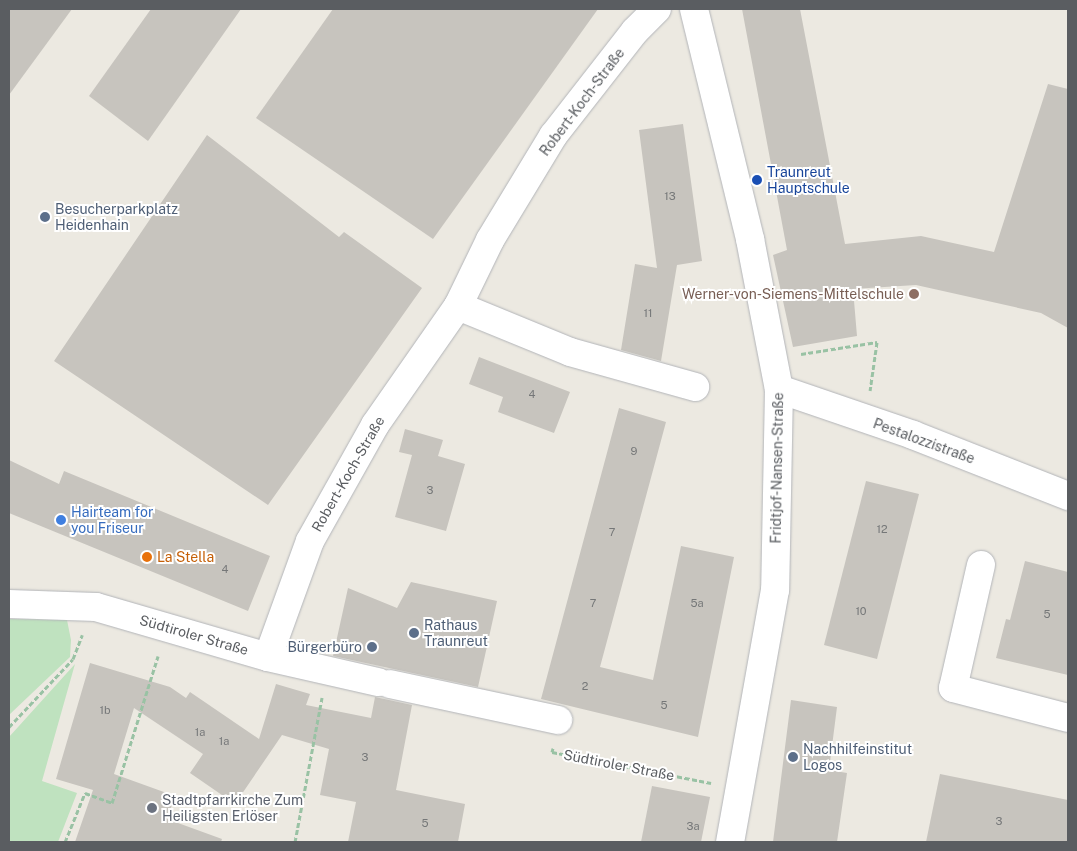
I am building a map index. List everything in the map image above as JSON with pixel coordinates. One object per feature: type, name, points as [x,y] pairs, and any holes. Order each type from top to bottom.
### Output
[{"type":"street","name":"Robert-Koch-Straße","points":[[268,657],[315,532],[375,425],[458,306],[490,240],[553,136],[635,31],[657,9]]},
{"type":"street","name":"Fridtjof-Nansen-Straße","points":[[694,9],[750,240],[779,389],[775,590],[730,842]]},
{"type":"street","points":[[458,306],[570,352],[695,387]]},
{"type":"street","name":"Pestalozzistraße","points":[[779,389],[913,435],[1068,496]]},
{"type":"street","points":[[981,565],[953,688],[1068,718]]},
{"type":"street","name":"Südtiroler Straße","points":[[9,604],[96,607],[167,626],[268,657],[558,720]]},
{"type":"path","points":[[798,354],[877,342],[866,420]]},
{"type":"path","points":[[9,727],[73,659],[96,607]]},
{"type":"path","points":[[65,842],[85,793],[112,804],[167,626]]},
{"type":"path","points":[[295,842],[328,670]]},
{"type":"path","name":"Südtiroler Straße","points":[[558,720],[552,752],[739,789]]},
{"type":"green space","points":[[9,619],[67,620],[71,640],[70,657],[9,715]]},
{"type":"green space","points":[[75,664],[42,781],[77,793],[58,842],[9,842],[9,737]]},
{"type":"building","points":[[9,9],[72,9],[9,95]]},
{"type":"building","points":[[151,9],[241,9],[148,141],[89,96]]},
{"type":"building","points":[[333,9],[598,9],[433,239],[256,118]]},
{"type":"building","points":[[742,9],[800,9],[845,244],[921,236],[994,252],[1048,84],[1068,89],[1068,328],[1041,313],[916,285],[853,289],[857,336],[793,347],[773,255],[787,250]]},
{"type":"building","points":[[683,124],[702,261],[677,265],[661,361],[621,350],[635,264],[657,268],[639,130]]},
{"type":"building","points":[[207,135],[339,237],[344,232],[422,288],[268,505],[54,361]]},
{"type":"building","points":[[479,357],[570,392],[554,433],[498,412],[503,397],[469,384]]},
{"type":"building","points":[[619,408],[666,422],[600,667],[653,680],[681,546],[734,557],[698,737],[541,699]]},
{"type":"building","points":[[405,429],[443,440],[438,456],[465,464],[446,531],[395,517],[412,455],[399,452]]},
{"type":"building","points":[[9,460],[59,484],[64,471],[270,556],[248,611],[9,513]]},
{"type":"building","points":[[866,481],[919,494],[877,659],[824,645]]},
{"type":"building","points":[[1025,561],[1068,572],[1068,675],[996,658],[1006,619],[1010,620]]},
{"type":"building","name":"Rathaus Traunreut","points":[[411,582],[497,601],[478,687],[333,656],[348,588],[397,608]]},
{"type":"building","points":[[90,663],[170,687],[186,698],[190,692],[259,739],[276,684],[310,694],[306,705],[371,718],[375,697],[412,705],[396,790],[465,804],[458,842],[348,842],[356,802],[320,795],[329,749],[282,735],[235,804],[190,773],[203,754],[134,708],[114,774],[175,796],[167,819],[222,839],[221,842],[75,842],[93,790],[56,779]]},
{"type":"building","points":[[791,700],[837,707],[829,770],[847,773],[837,842],[773,842]]},
{"type":"building","points":[[940,774],[1068,800],[1068,842],[926,842]]},
{"type":"building","points":[[652,786],[710,797],[701,842],[641,842]]},
{"type":"place","name":"Traunreut Hauptschule","points":[[757,180]]},
{"type":"place","name":"Besucherparkplatz Heidenhain","points":[[45,217]]},
{"type":"place","name":"Werner-von-Siemens-Mittelschule","points":[[914,294]]},
{"type":"place","name":"Hairteam for you Friseur","points":[[61,520]]},
{"type":"place","name":"La Stella","points":[[147,557]]},
{"type":"place","name":"Rathaus Traunreut","points":[[414,633]]},
{"type":"place","name":"Bürgerbüro","points":[[372,647]]},
{"type":"place","name":"Nachhilfeinstitut Logos","points":[[793,757]]},
{"type":"place","name":"Stadtpfarrkirche Zum Heiligsten Erlöser","points":[[152,808]]}]
